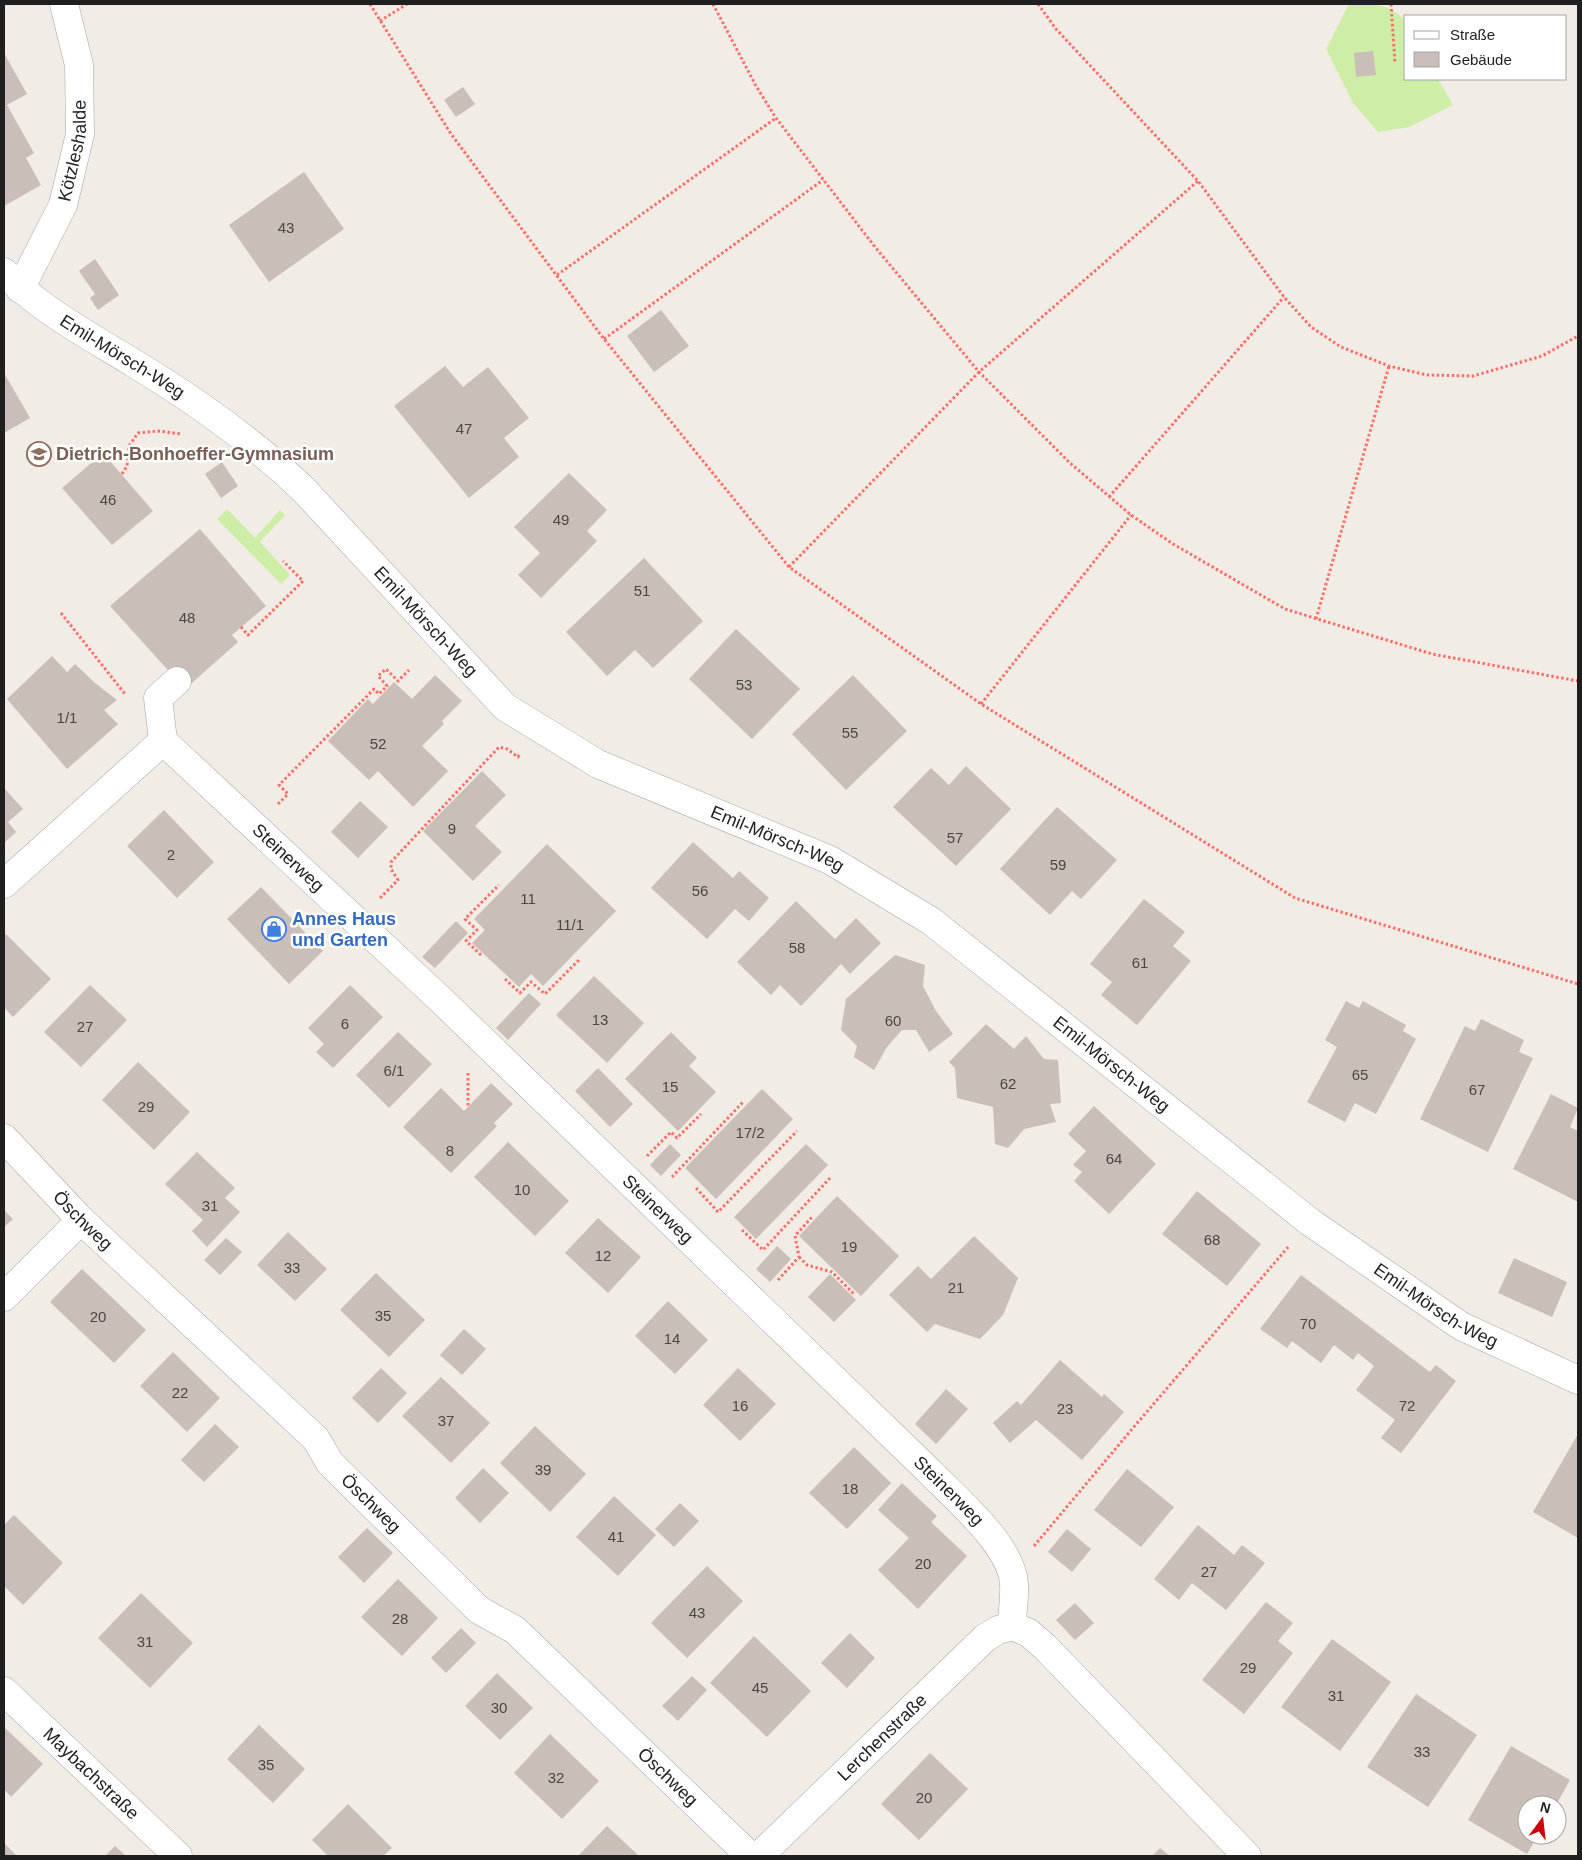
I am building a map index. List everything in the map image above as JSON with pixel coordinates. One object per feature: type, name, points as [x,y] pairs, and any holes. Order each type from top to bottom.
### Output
[{"type":"street","name":"Kötzleshalde","points":[[12,281],[64,206],[80,134],[79,65],[64,4]]},
{"type":"street","name":"Emil-Mörsch-Weg","points":[[12,281],[96,341],[136,364],[222,420],[278,465],[303,489],[505,707],[598,764],[830,860],[931,922],[1310,1222],[1461,1326],[1578,1380]]},
{"type":"street","points":[[4,884],[163,741],[158,698],[177,680]]},
{"type":"street","name":"Steinerweg","points":[[163,741],[440,999],[928,1470],[996,1540],[1008,1561],[1014,1583],[1012,1626]]},
{"type":"street","name":"Öschweg","points":[[4,1138],[81,1220],[316,1438],[330,1463],[479,1610],[515,1630],[750,1856]]},
{"type":"street","points":[[4,1297],[81,1220]]},
{"type":"street","points":[[1012,1626],[1029,1633],[1045,1647],[1247,1856]]},
{"type":"street","name":"Lerchenstraße","points":[[759,1856],[985,1638],[998,1630],[1012,1626]]},
{"type":"street","name":"Maybachstraße","points":[[4,1691],[178,1856]]},
{"type":"path","points":[[370,4],[452,134],[604,339],[789,567],[980,704],[1296,898],[1578,984]]},
{"type":"path","points":[[380,21],[407,4]]},
{"type":"path","points":[[713,4],[756,86],[776,118],[875,247],[979,372],[1070,464],[1131,515],[1173,544],[1285,609],[1432,654],[1578,681]]},
{"type":"path","points":[[1038,4],[1056,29],[1198,181],[1284,297],[1312,327],[1341,347],[1389,366],[1427,375],[1473,376],[1542,356],[1578,336]]},
{"type":"path","points":[[1391,4],[1395,63]]},
{"type":"path","points":[[557,275],[776,118]]},
{"type":"path","points":[[604,339],[824,180]]},
{"type":"path","points":[[789,567],[979,372],[1198,181]]},
{"type":"path","points":[[1109,496],[1284,297]]},
{"type":"path","points":[[1316,619],[1389,366]]},
{"type":"path","points":[[122,474],[127,466],[129,446],[138,433],[160,431],[180,433],[186,437]]},
{"type":"path","points":[[980,704],[1131,515]]},
{"type":"path","points":[[241,627],[248,636],[303,581],[283,561]]},
{"type":"path","points":[[61,613],[127,696]]},
{"type":"path","points":[[288,794],[279,785],[374,690],[379,694],[387,686],[378,676],[386,669],[398,681],[409,670]]},
{"type":"path","points":[[375,903],[398,880],[392,869],[391,862],[499,747],[507,749],[518,757],[522,751]]},
{"type":"path","points":[[481,955],[466,941],[477,930],[465,919],[499,885]]},
{"type":"path","points":[[505,979],[520,993],[531,982],[545,994],[578,960]]},
{"type":"path","points":[[468,1073],[468,1106]]},
{"type":"path","points":[[649,1201],[744,1101]]},
{"type":"path","points":[[644,1159],[671,1132],[677,1138],[701,1114]]},
{"type":"path","points":[[696,1188],[718,1212],[797,1131]]},
{"type":"path","points":[[742,1230],[763,1250],[830,1178]]},
{"type":"path","points":[[812,1217],[795,1236],[799,1257],[807,1265],[832,1272],[854,1294]]},
{"type":"path","points":[[1008,1561],[1030,1552],[1139,1421],[1310,1222]]},
{"type":"path","points":[[775,1283],[799,1257]]},
{"type":"green space","points":[[1349,4],[1380,6],[1395,11],[1404,20],[1404,80],[1439,80],[1453,105],[1409,127],[1378,132],[1353,103],[1326,49]]},
{"type":"green space","points":[[227,509],[255,538],[280,510],[285,515],[260,542],[290,575],[281,584],[217,519]]},
{"type":"building","points":[[1373,51],[1376,75],[1356,77],[1354,53]]},
{"type":"building","points":[[4,53],[27,94],[7,105],[34,153],[26,158],[41,185],[4,206]]},
{"type":"building","points":[[463,87],[475,104],[456,117],[444,100]]},
{"type":"building","points":[[304,172],[344,229],[269,282],[229,225]]},
{"type":"building","points":[[95,259],[119,295],[98,310],[90,298],[95,294],[79,271]]},
{"type":"building","points":[[661,310],[689,346],[654,372],[627,336]]},
{"type":"building","points":[[445,366],[463,387],[488,367],[529,418],[504,438],[519,457],[469,498],[394,406]]},
{"type":"building","points":[[4,373],[30,418],[4,433]]},
{"type":"building","points":[[103,453],[153,511],[112,545],[62,488]]},
{"type":"building","points":[[222,462],[238,486],[221,498],[205,474]]},
{"type":"building","points":[[569,473],[607,510],[587,531],[597,541],[541,598],[518,575],[540,553],[514,527]]},
{"type":"building","points":[[200,529],[266,606],[232,635],[238,642],[185,689],[110,606]]},
{"type":"building","points":[[644,558],[703,621],[653,668],[635,650],[607,676],[566,632]]},
{"type":"building","points":[[736,629],[800,689],[752,739],[689,679]]},
{"type":"building","points":[[52,656],[67,672],[75,664],[117,700],[104,710],[118,724],[67,769],[7,699]]},
{"type":"building","points":[[435,675],[462,701],[442,721],[444,724],[422,746],[448,771],[413,807],[378,771],[369,780],[328,741],[368,699],[373,704],[394,682],[412,699]]},
{"type":"building","points":[[853,675],[907,731],[846,790],[792,734]]},
{"type":"building","points":[[966,766],[1011,809],[956,866],[893,807],[931,768],[949,785]]},
{"type":"building","points":[[482,771],[506,795],[475,826],[502,852],[473,881],[423,831]]},
{"type":"building","points":[[4,788],[23,809],[8,822],[16,832],[4,843]]},
{"type":"building","points":[[360,801],[388,827],[358,858],[331,832]]},
{"type":"building","points":[[1057,807],[1117,860],[1081,899],[1072,891],[1050,915],[1000,869]]},
{"type":"building","points":[[164,810],[214,862],[177,898],[127,846]]},
{"type":"building","points":[[693,842],[733,878],[739,871],[769,898],[749,921],[735,909],[707,939],[651,888]]},
{"type":"building","points":[[547,844],[616,911],[543,986],[531,974],[519,987],[472,943],[485,930],[474,919]]},
{"type":"building","points":[[261,887],[323,951],[289,984],[227,919]]},
{"type":"building","points":[[1144,899],[1185,932],[1173,946],[1191,961],[1137,1025],[1101,995],[1112,982],[1090,964]]},
{"type":"building","points":[[796,901],[835,939],[856,918],[881,943],[850,974],[841,964],[801,1006],[780,985],[771,995],[737,962]]},
{"type":"building","points":[[456,921],[468,933],[435,968],[422,957]]},
{"type":"building","points":[[6,934],[51,979],[13,1017],[4,1007],[4,936]]},
{"type":"building","points":[[895,955],[925,965],[923,986],[936,1011],[953,1034],[929,1052],[916,1030],[902,1030],[887,1047],[874,1070],[854,1057],[857,1046],[841,1030],[846,999]]},
{"type":"building","points":[[594,976],[644,1023],[607,1063],[556,1015]]},
{"type":"building","points":[[90,985],[127,1020],[81,1067],[44,1032]]},
{"type":"building","points":[[350,985],[383,1017],[333,1068],[316,1052],[324,1044],[308,1028]]},
{"type":"building","points":[[529,993],[541,1004],[508,1040],[496,1028]]},
{"type":"building","points":[[1346,1001],[1359,1008],[1363,1001],[1406,1025],[1403,1031],[1416,1039],[1376,1114],[1355,1103],[1345,1122],[1307,1102],[1337,1047],[1325,1040]]},
{"type":"building","points":[[1481,1019],[1524,1040],[1519,1052],[1533,1058],[1488,1152],[1420,1119],[1465,1026],[1475,1031]]},
{"type":"building","points":[[986,1024],[1014,1049],[1026,1036],[1044,1059],[1058,1060],[1061,1103],[1050,1104],[1056,1122],[1024,1129],[1008,1148],[995,1144],[993,1107],[957,1098],[955,1068],[949,1062]]},
{"type":"building","points":[[398,1032],[432,1064],[389,1108],[356,1075]]},
{"type":"building","points":[[671,1032],[697,1058],[689,1066],[716,1092],[678,1131],[625,1079]]},
{"type":"building","points":[[138,1062],[190,1112],[154,1150],[102,1100]]},
{"type":"building","points":[[598,1068],[633,1104],[610,1127],[575,1091]]},
{"type":"building","points":[[491,1083],[513,1104],[494,1123],[497,1126],[451,1173],[403,1127],[441,1088],[464,1111]]},
{"type":"building","points":[[762,1089],[793,1119],[716,1199],[685,1168]]},
{"type":"building","points":[[1551,1094],[1578,1108],[1570,1127],[1578,1131],[1578,1202],[1513,1169]]},
{"type":"building","points":[[1094,1106],[1156,1164],[1109,1214],[1074,1181],[1082,1172],[1073,1165],[1086,1151],[1068,1134]]},
{"type":"building","points":[[508,1142],[569,1201],[535,1236],[474,1177]]},
{"type":"building","points":[[670,1144],[681,1155],[661,1176],[650,1165]]},
{"type":"building","points":[[806,1144],[828,1165],[756,1239],[734,1217]]},
{"type":"building","points":[[197,1152],[235,1188],[225,1198],[240,1212],[207,1247],[192,1231],[203,1220],[165,1184]]},
{"type":"building","points":[[1197,1191],[1261,1244],[1227,1286],[1162,1234]]},
{"type":"building","points":[[837,1196],[899,1256],[861,1296],[799,1236]]},
{"type":"building","points":[[4,1210],[13,1219],[4,1227]]},
{"type":"building","points":[[598,1218],[641,1257],[608,1293],[565,1253]]},
{"type":"building","points":[[288,1232],[327,1269],[295,1301],[257,1265]]},
{"type":"building","points":[[974,1236],[1018,1278],[1003,1315],[980,1339],[935,1324],[927,1332],[889,1295],[918,1266],[931,1279]]},
{"type":"building","points":[[226,1238],[242,1252],[220,1275],[204,1260]]},
{"type":"building","points":[[777,1246],[791,1259],[770,1282],[756,1269]]},
{"type":"building","points":[[1514,1258],[1567,1282],[1552,1317],[1498,1293]]},
{"type":"building","points":[[82,1269],[146,1330],[114,1363],[50,1302]]},
{"type":"building","points":[[376,1273],[425,1320],[389,1357],[340,1310]]},
{"type":"building","points":[[830,1274],[856,1300],[834,1322],[808,1297]]},
{"type":"building","points":[[1301,1275],[1430,1372],[1436,1365],[1456,1381],[1401,1453],[1381,1438],[1395,1420],[1356,1390],[1374,1366],[1358,1353],[1353,1360],[1334,1345],[1321,1363],[1292,1341],[1287,1348],[1260,1329]]},
{"type":"building","points":[[668,1301],[708,1340],[675,1374],[635,1336]]},
{"type":"building","points":[[464,1329],[486,1349],[462,1375],[440,1355]]},
{"type":"building","points":[[173,1352],[220,1398],[187,1432],[140,1386]]},
{"type":"building","points":[[1060,1360],[1102,1397],[1104,1394],[1124,1412],[1082,1460],[1036,1420],[1010,1443],[993,1423],[1017,1401],[1021,1405]]},
{"type":"building","points":[[381,1368],[407,1393],[378,1423],[352,1398]]},
{"type":"building","points":[[738,1368],[776,1404],[740,1441],[703,1405]]},
{"type":"building","points":[[441,1377],[490,1423],[451,1463],[402,1416]]},
{"type":"building","points":[[946,1389],[968,1409],[936,1444],[915,1424]]},
{"type":"building","points":[[215,1424],[239,1447],[204,1482],[181,1460]]},
{"type":"building","points":[[535,1426],[586,1474],[550,1512],[500,1463]]},
{"type":"building","points":[[1578,1434],[1578,1538],[1533,1512]]},
{"type":"building","points":[[854,1447],[891,1483],[847,1529],[809,1493]]},
{"type":"building","points":[[483,1468],[509,1493],[480,1523],[455,1498]]},
{"type":"building","points":[[1127,1469],[1174,1507],[1141,1547],[1094,1510]]},
{"type":"building","points":[[902,1483],[937,1516],[931,1522],[967,1556],[918,1609],[878,1570],[909,1538],[878,1510]]},
{"type":"building","points":[[614,1496],[656,1535],[618,1576],[576,1537]]},
{"type":"building","points":[[680,1503],[699,1521],[674,1547],[655,1529]]},
{"type":"building","points":[[14,1515],[63,1563],[23,1605],[4,1586],[4,1525]]},
{"type":"building","points":[[1198,1525],[1234,1555],[1242,1545],[1265,1563],[1226,1610],[1192,1583],[1179,1600],[1154,1579]]},
{"type":"building","points":[[367,1528],[393,1553],[364,1583],[338,1557]]},
{"type":"building","points":[[1067,1529],[1091,1549],[1072,1572],[1048,1552]]},
{"type":"building","points":[[707,1566],[743,1601],[687,1658],[651,1623]]},
{"type":"building","points":[[398,1579],[438,1618],[402,1656],[361,1617]]},
{"type":"building","points":[[141,1593],[193,1643],[150,1688],[98,1638]]},
{"type":"building","points":[[1266,1602],[1293,1623],[1278,1641],[1293,1653],[1244,1714],[1202,1680]]},
{"type":"building","points":[[1075,1603],[1094,1623],[1075,1640],[1056,1620]]},
{"type":"building","points":[[461,1628],[476,1643],[446,1673],[431,1658]]},
{"type":"building","points":[[850,1633],[875,1658],[847,1688],[821,1663]]},
{"type":"building","points":[[754,1636],[811,1691],[767,1737],[710,1683]]},
{"type":"building","points":[[1332,1639],[1391,1682],[1340,1751],[1281,1707]]},
{"type":"building","points":[[497,1673],[533,1708],[500,1740],[465,1706]]},
{"type":"building","points":[[692,1676],[707,1690],[678,1721],[662,1706]]},
{"type":"building","points":[[1416,1694],[1477,1735],[1428,1807],[1367,1767]]},
{"type":"building","points":[[259,1725],[305,1769],[273,1803],[227,1759]]},
{"type":"building","points":[[4,1727],[43,1764],[11,1797],[4,1789]]},
{"type":"building","points":[[550,1734],[599,1781],[562,1819],[514,1773]]},
{"type":"building","points":[[1511,1746],[1570,1780],[1562,1795],[1517,1795],[1517,1845],[1532,1845],[1527,1854],[1468,1820]]},
{"type":"building","points":[[930,1753],[968,1789],[919,1840],[881,1804]]},
{"type":"building","points":[[348,1804],[392,1848],[383,1856],[328,1856],[312,1840]]},
{"type":"building","points":[[607,1826],[639,1856],[578,1856]]},
{"type":"building","points":[[4,1843],[16,1855],[4,1856]]},
{"type":"building","points":[[115,1846],[126,1856],[105,1856]]},
{"type":"building","points":[[1160,1848],[1170,1856],[1152,1856]]},
{"type":"place","name":"Dietrich-Bonhoeffer-Gymnasium","points":[[39,454]]},
{"type":"place","name":"Annes Haus und Garten","points":[[274,929]]}]
